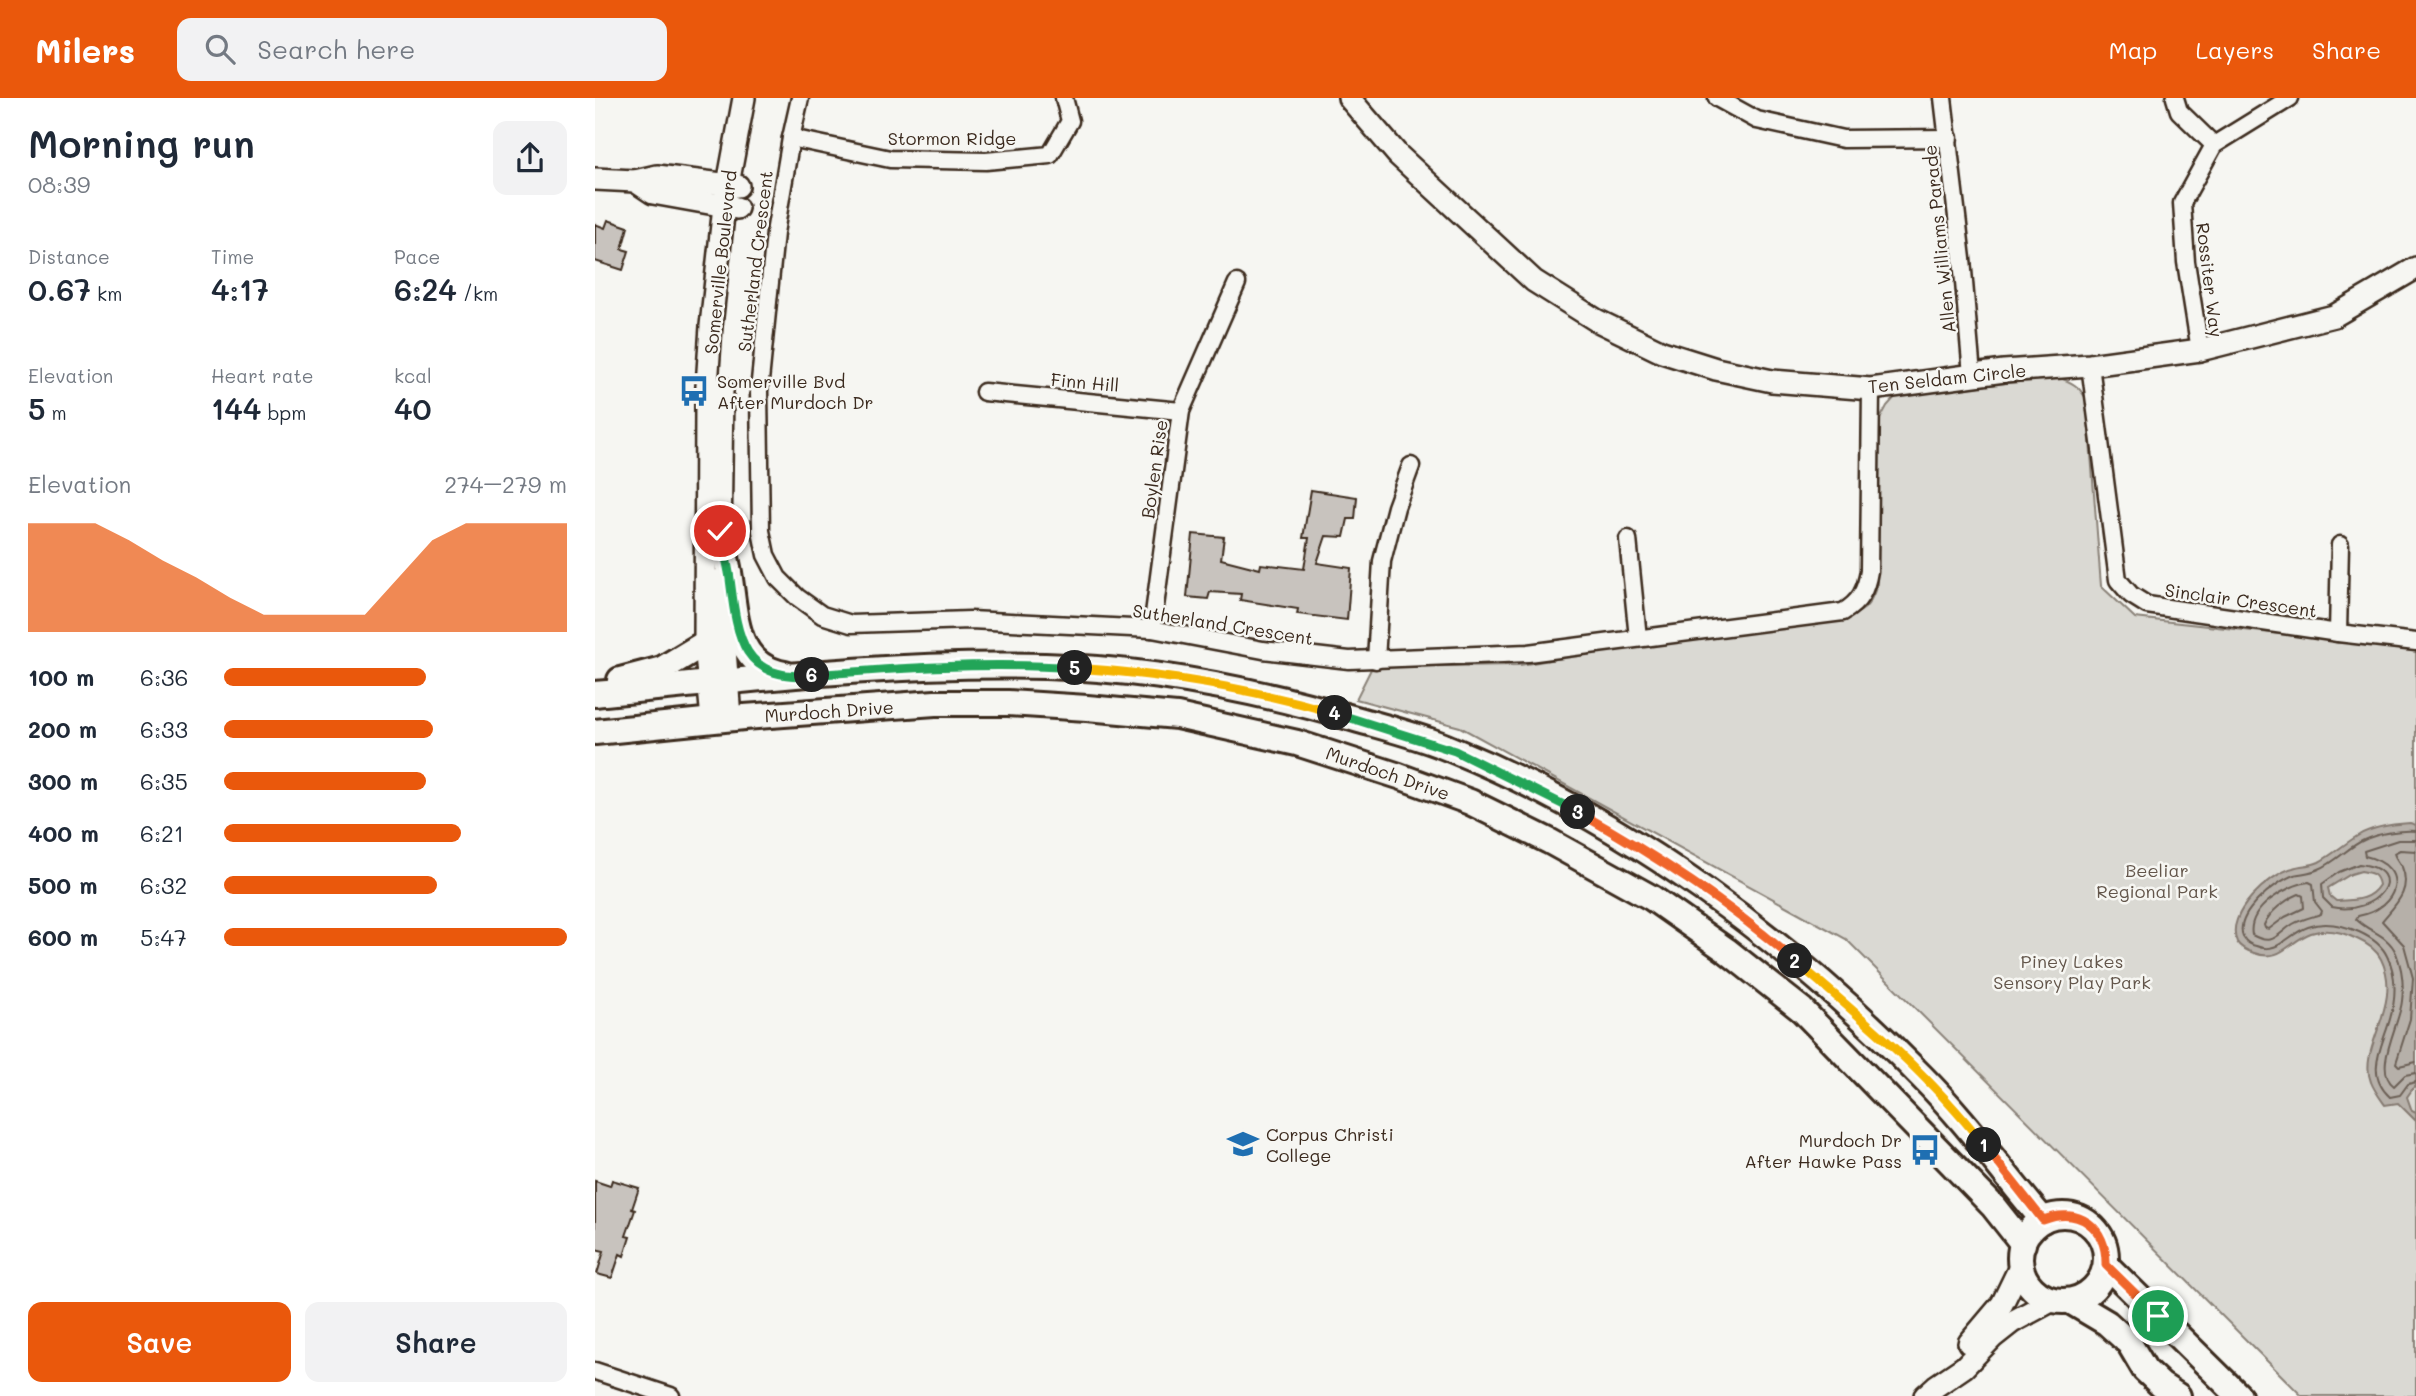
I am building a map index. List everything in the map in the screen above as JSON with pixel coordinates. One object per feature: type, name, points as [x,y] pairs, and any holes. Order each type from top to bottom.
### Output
[{"type":"main road","name":"Somerville Boulevard","points":[[721,719],[718,682],[721,402],[733,196],[744,98]]},
{"type":"main road","name":"Somerville Boulevard","points":[[718,682],[705,643],[706,401],[711,326],[733,196],[759,98]]},
{"type":"main road","name":"Ten Seldam Circle","points":[[1349,98],[1398,155],[1534,281],[1596,320],[1662,352],[1716,369],[1772,381],[1871,389],[2004,371],[2089,365],[2200,349],[2334,316],[2416,268]]},
{"type":"main road","points":[[595,179],[635,181],[653,192],[733,196]]},
{"type":"main road","points":[[720,531],[730,576],[735,622],[748,652],[759,665],[772,672],[799,677]]},
{"type":"main road","points":[[595,685],[662,669],[705,643]]},
{"type":"main road","name":"Murdoch Drive","points":[[595,694],[891,669],[1048,666],[1142,673],[1200,682],[1308,705],[1455,751],[1555,799],[1606,828],[1689,879],[1752,925],[1844,1003],[1920,1074],[1979,1139],[2043,1220]]},
{"type":"main road","name":"Murdoch Drive","points":[[595,732],[721,719],[935,703],[1061,706],[1177,716],[1297,743],[1470,802],[1558,845],[1652,898],[1748,967],[1801,1010],[1993,1206],[2022,1254]]},
{"type":"main road","points":[[2055,1215],[2066,1215],[2088,1223],[2097,1231],[2103,1242],[2106,1265],[2097,1284],[2080,1298],[2062,1300],[2012,1322],[1993,1337],[1965,1367],[1931,1391],[1955,1356],[1990,1321],[2002,1304],[2029,1232],[2043,1220],[2055,1215]]},
{"type":"main road","points":[[2022,1254],[2024,1277],[2032,1287],[2042,1295],[2062,1300],[2107,1323],[2129,1343],[2145,1370],[2178,1396]]},
{"type":"main road","points":[[2106,1265],[2239,1396]]},
{"type":"street","name":"Sutherland Crescent","points":[[800,98],[775,233],[759,391],[761,531],[766,555],[778,578],[797,597],[822,615],[851,624],[970,620],[1152,629],[1274,652],[1319,658],[1376,660],[1528,653],[1843,612],[1857,602],[1867,587],[1871,389]]},
{"type":"street","name":"Stormon Ridge","points":[[791,138],[890,159],[986,161],[1051,155],[1070,121],[1064,98]]},
{"type":"street","points":[[1717,98],[1757,120],[1843,139],[1949,138]]},
{"type":"street","name":"Allen Williams Parade","points":[[1943,98],[1972,375]]},
{"type":"street","points":[[2175,98],[2179,111],[2214,145]]},
{"type":"street","name":"Rossiter Way","points":[[2200,349],[2186,262],[2182,203],[2214,145],[2290,98]]},
{"type":"street","name":"Boylen Rise","points":[[1152,629],[1181,411],[1237,283]]},
{"type":"street","name":"Sinclair Crescent","points":[[2089,365],[2118,580],[2131,595],[2147,605],[2416,642]]},
{"type":"street","name":"Finn Hill","points":[[985,392],[1181,411]]},
{"type":"street","points":[[1376,660],[1382,561],[1396,507],[1411,466]]},
{"type":"street","points":[[1628,539],[1638,638]]},
{"type":"street","points":[[2338,633],[2340,545]]},
{"type":"street","points":[[595,1371],[671,1396]]},
{"type":"green space","name":"Beeliar Regional Park","points":[[2057,377],[2075,385],[2087,401],[2101,586],[2135,618],[2416,649],[2416,1396],[2302,1396],[1846,939],[1460,727],[1356,699],[1372,667],[1520,665],[1855,614],[1865,608],[1877,585],[1879,421],[1887,406],[1896,396]]},
{"type":"water","points":[[2410,823],[2416,825],[2416,1084],[2407,1097],[2412,1111],[2416,1113],[2416,1121],[2398,1103],[2385,1105],[2371,1082],[2368,1069],[2370,1055],[2387,993],[2387,976],[2376,952],[2352,937],[2323,931],[2311,933],[2278,953],[2263,955],[2240,946],[2235,931],[2243,908],[2251,897],[2273,878],[2293,868],[2319,862],[2364,832],[2383,826]],"holes":[[[2361,871],[2377,878],[2379,885],[2371,894],[2361,899],[2336,901],[2330,896],[2328,888]]]},
{"type":"building","points":[[608,220],[628,227],[622,249],[629,251],[623,270],[595,261],[595,224],[605,228]]},
{"type":"building","points":[[1311,490],[1357,497],[1355,519],[1348,519],[1344,537],[1326,536],[1317,563],[1351,568],[1347,620],[1297,614],[1298,609],[1240,600],[1241,594],[1210,592],[1208,599],[1187,597],[1193,534],[1224,537],[1221,559],[1260,569],[1261,564],[1304,569],[1309,538],[1303,538]]},
{"type":"building","points":[[612,1180],[639,1188],[626,1236],[630,1237],[624,1256],[620,1254],[612,1278],[597,1274],[604,1251],[595,1249],[595,1181],[610,1186]]},
{"type":"place","name":"Somerville Bvd After Murdoch Dr","points":[[694,391]]},
{"type":"place","name":"Corpus Christi College","points":[[1243,1144]]},
{"type":"place","name":"Murdoch Dr After Hawke Pass","points":[[1925,1150]]},
{"type":"route","points":[[720,531],[730,576],[735,622],[751,658],[772,672],[799,677],[891,669],[1048,666],[1142,673],[1200,682],[1308,705],[1436,743],[1566,805],[1689,879],[1785,951],[1920,1074],[1979,1139],[2043,1220],[2055,1215],[2078,1217],[2097,1231],[2106,1253],[2106,1265],[2158,1316]]},
{"type":"park label","name":"Piney Lakes Sensory Play Park","points":[[2072,971]]}]
